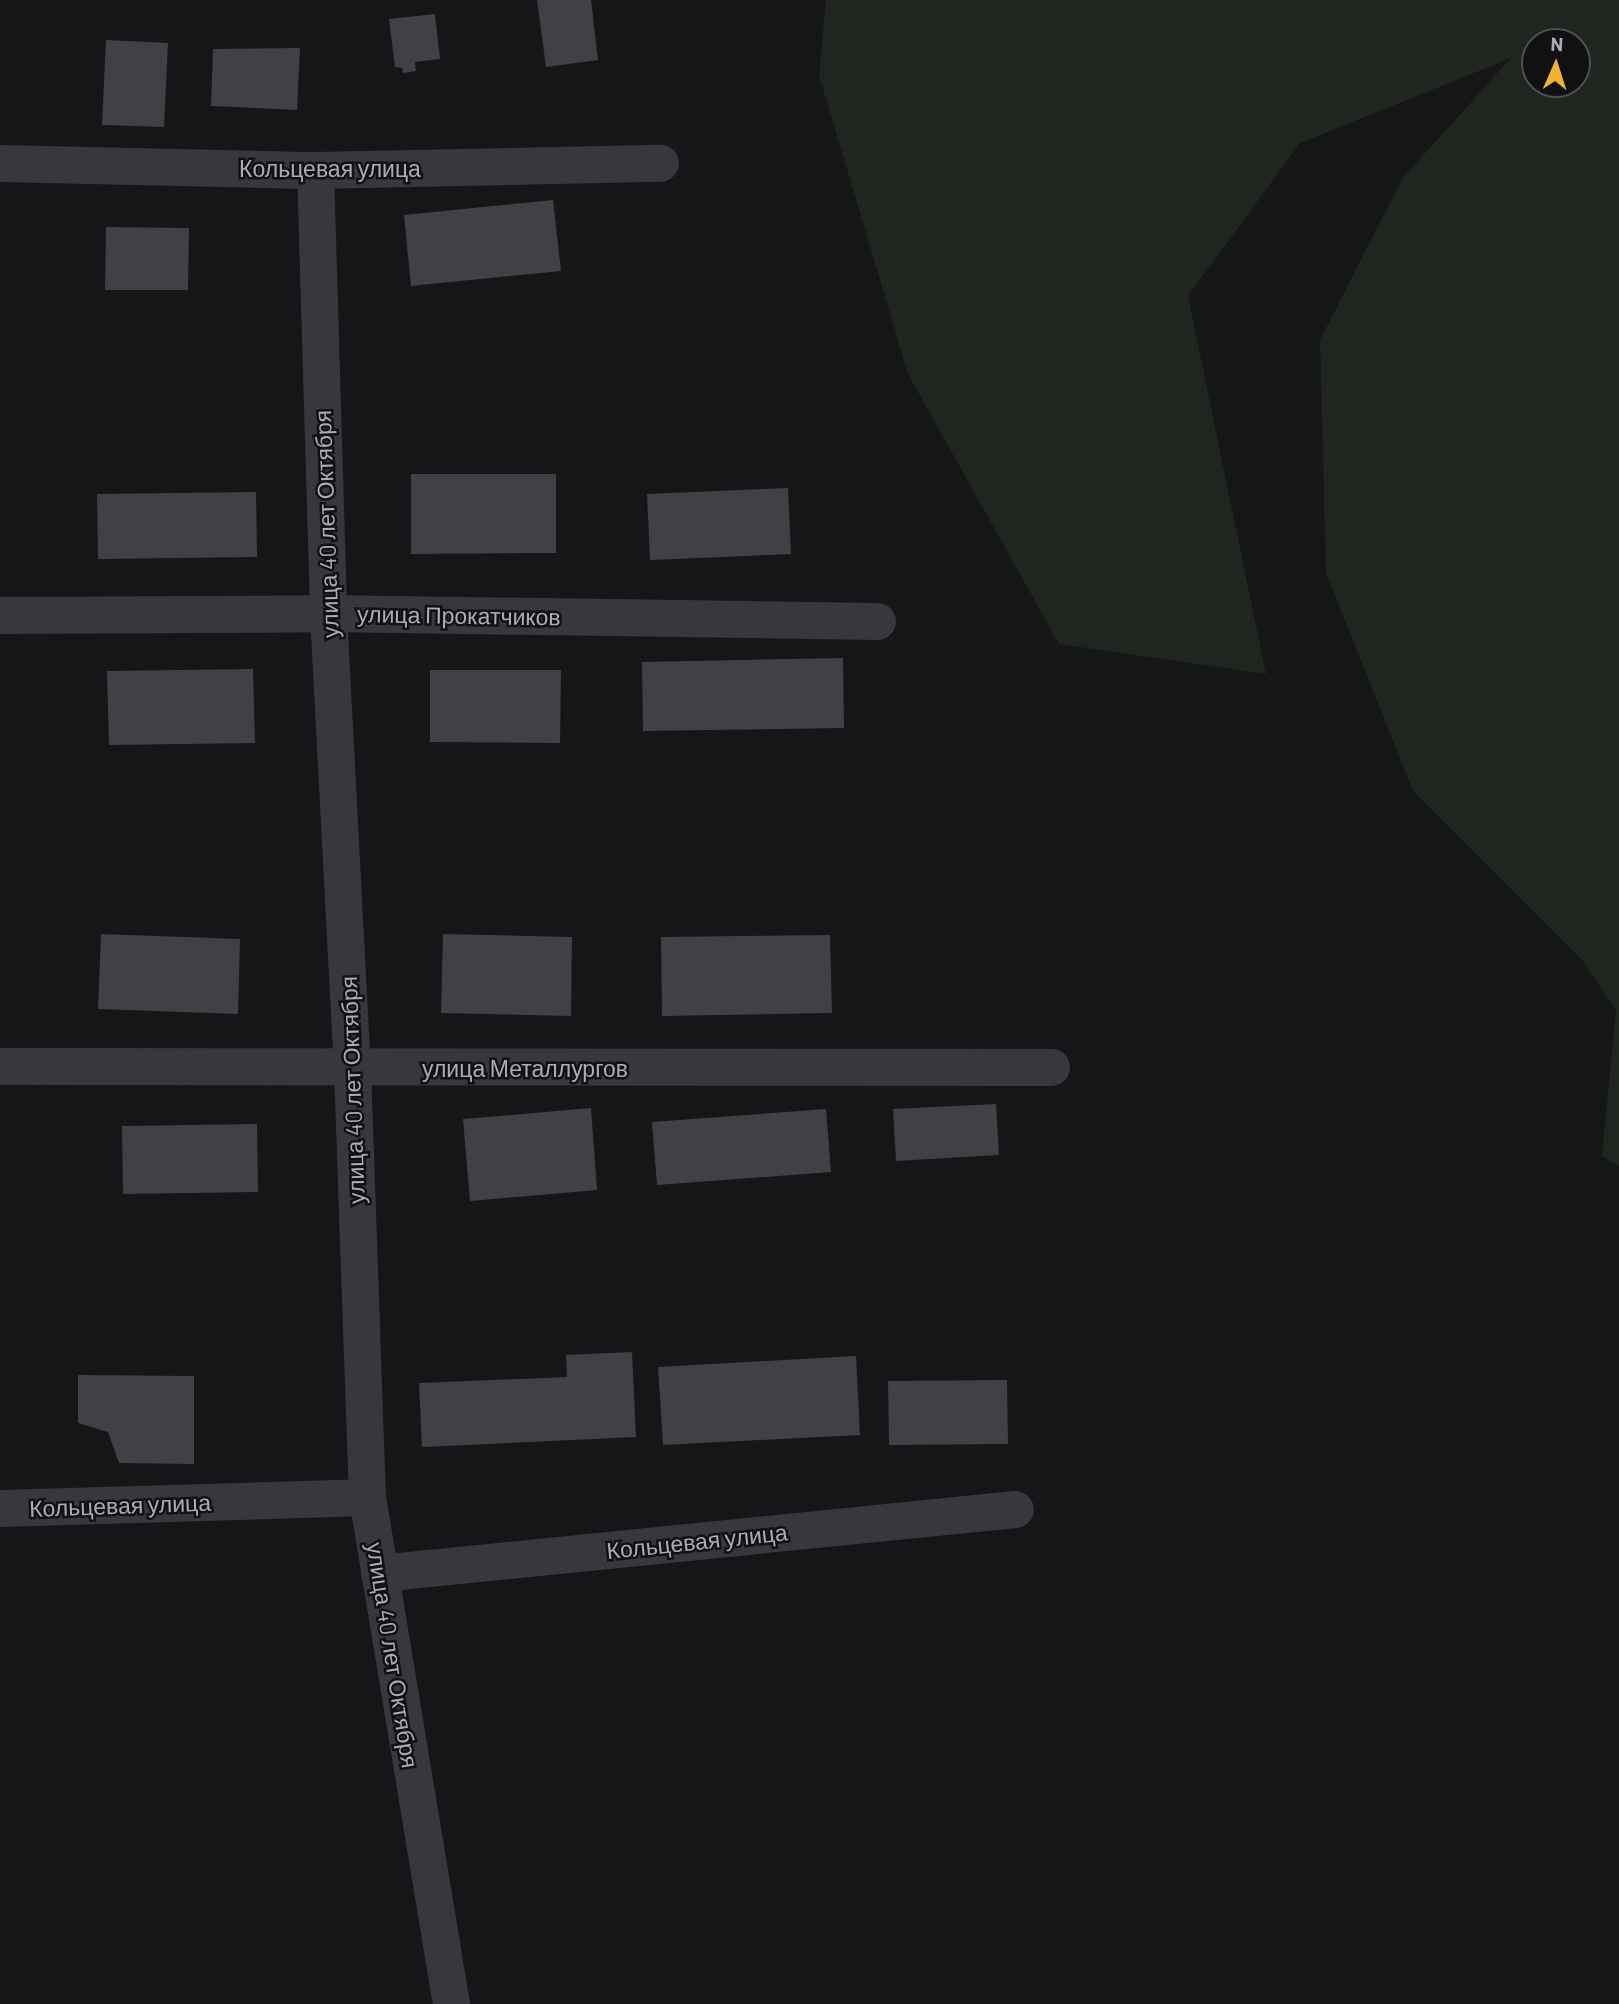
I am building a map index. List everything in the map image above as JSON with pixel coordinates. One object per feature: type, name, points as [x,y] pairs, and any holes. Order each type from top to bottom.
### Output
[{"type":"street","name":"Кольцевая улица","points":[[0,163],[316,170],[660,163]]},
{"type":"street","name":"улица 40 лет Октября","points":[[316,170],[328,613],[352,1069],[367,1497],[451,2004]]},
{"type":"street","name":"улица Прокатчиков","points":[[0,615],[328,613],[877,621]]},
{"type":"street","name":"улица Металлургов","points":[[0,1066],[352,1069],[1051,1067]]},
{"type":"street","name":"Кольцевая улица","points":[[0,1508],[367,1497]]},
{"type":"street","name":"Кольцевая улица","points":[[379,1573],[1015,1509]]},
{"type":"shaded area","points":[[826,0],[1619,0],[1619,1166],[1602,1156],[1616,1010],[1582,960],[1413,791],[1326,573],[1320,340],[1402,179],[1511,58],[1300,143],[1188,296],[1266,674],[1059,644],[908,374],[819,75]]},
{"type":"building","points":[[537,0],[591,0],[598,60],[546,67]]},
{"type":"building","points":[[435,14],[440,59],[415,62],[416,71],[403,73],[402,68],[395,67],[389,19]]},
{"type":"building","points":[[106,40],[168,43],[164,127],[102,125]]},
{"type":"building","points":[[300,48],[297,110],[211,106],[213,49]]},
{"type":"building","points":[[553,200],[561,271],[411,286],[404,215]]},
{"type":"building","points":[[106,227],[189,228],[188,290],[105,290]]},
{"type":"building","points":[[411,474],[556,474],[556,553],[411,554]]},
{"type":"building","points":[[788,488],[791,554],[650,560],[647,494]]},
{"type":"building","points":[[256,492],[257,557],[98,559],[97,494]]},
{"type":"building","points":[[843,658],[844,728],[643,731],[642,662]]},
{"type":"building","points":[[253,669],[255,743],[109,745],[107,671]]},
{"type":"building","points":[[430,670],[561,670],[560,743],[430,742]]},
{"type":"building","points":[[101,934],[240,939],[238,1014],[98,1009]]},
{"type":"building","points":[[443,934],[572,937],[571,1016],[441,1013]]},
{"type":"building","points":[[830,935],[832,1013],[662,1016],[661,937]]},
{"type":"building","points":[[996,1104],[999,1155],[896,1161],[893,1109]]},
{"type":"building","points":[[591,1108],[597,1190],[470,1201],[463,1119]]},
{"type":"building","points":[[826,1109],[831,1172],[657,1185],[652,1122]]},
{"type":"building","points":[[257,1124],[258,1192],[123,1194],[122,1126]]},
{"type":"building","points":[[632,1352],[636,1437],[422,1447],[419,1383],[567,1377],[566,1355]]},
{"type":"building","points":[[856,1356],[860,1435],[663,1445],[658,1367]]},
{"type":"building","points":[[78,1375],[194,1376],[194,1464],[119,1463],[108,1432],[78,1423]]},
{"type":"building","points":[[1007,1380],[1008,1444],[889,1445],[888,1381]]}]
